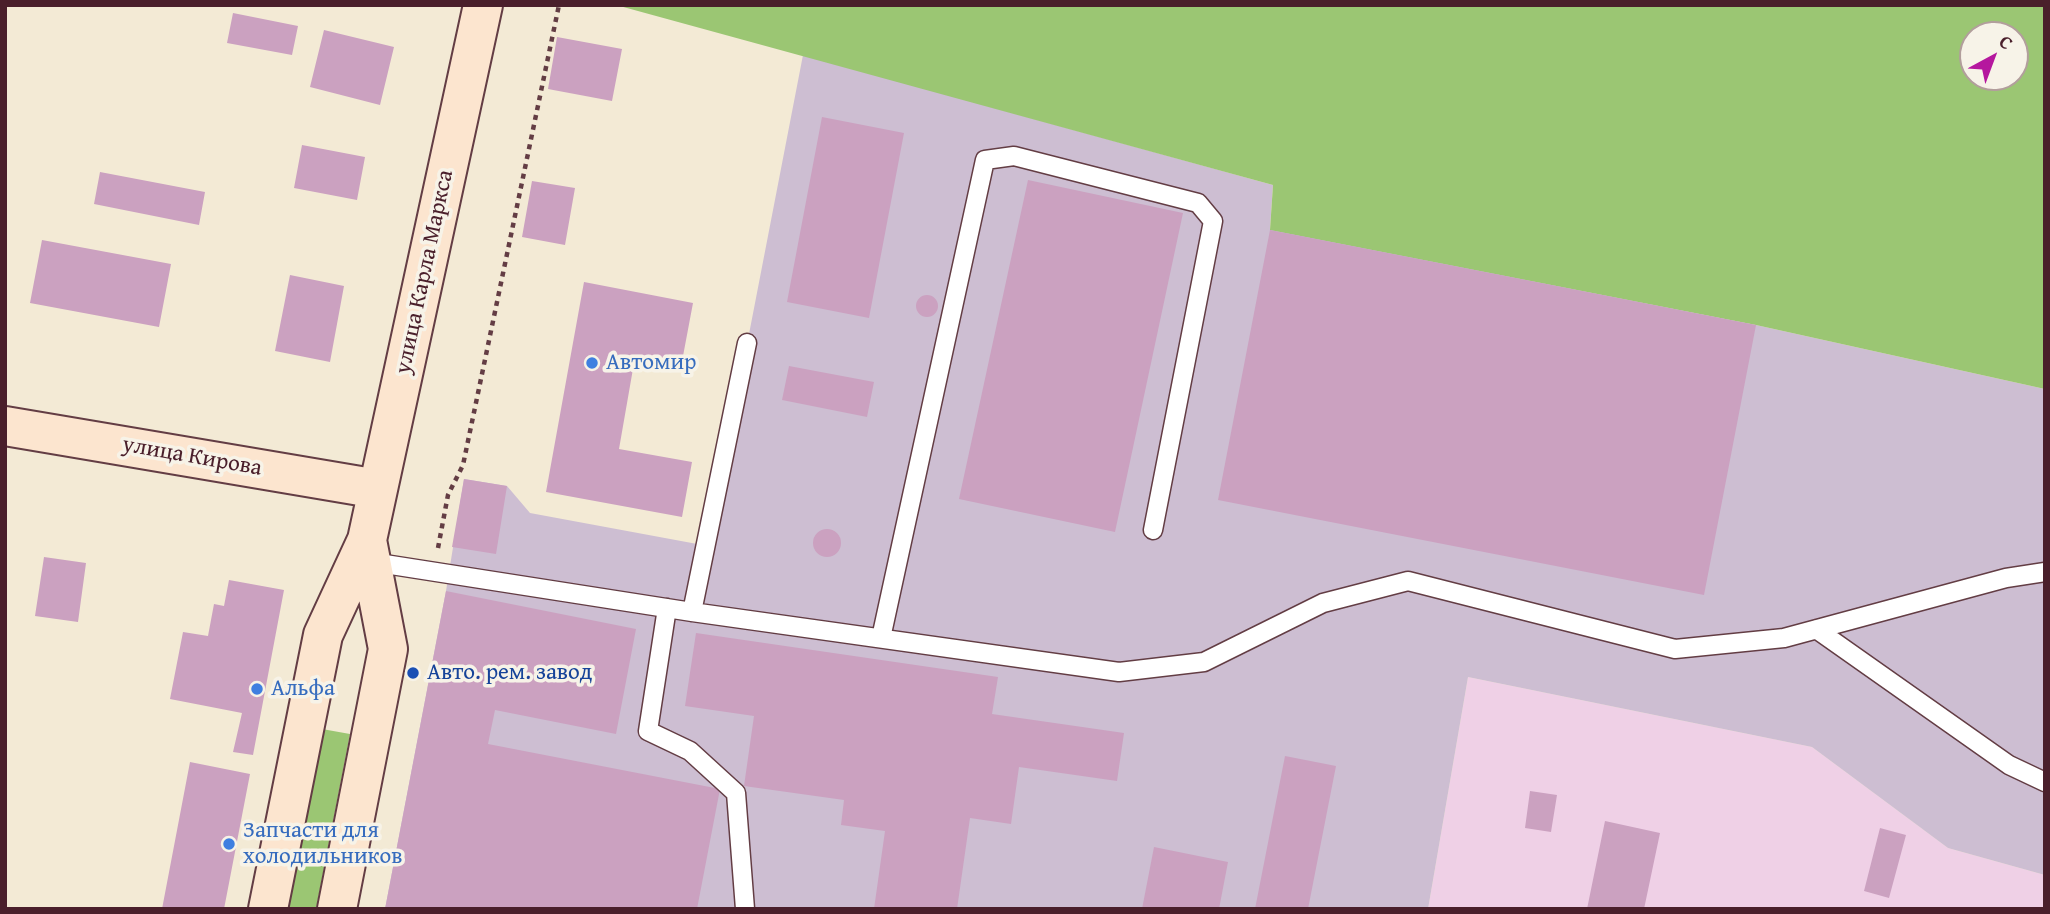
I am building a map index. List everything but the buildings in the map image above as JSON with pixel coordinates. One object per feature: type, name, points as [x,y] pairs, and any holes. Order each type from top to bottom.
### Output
[{"type":"main road","name":"улица Карла Маркса","points":[[337,909],[388,649],[369,551],[378,489],[483,5]]},
{"type":"main road","name":"улица Кирова","points":[[5,426],[378,489]]},
{"type":"main road","name":"улица Карла Маркса","points":[[268,909],[323,635],[369,551]]},
{"type":"lane","points":[[881,638],[985,160],[1014,156],[1198,203],[1213,221],[1153,530]]},
{"type":"lane","points":[[692,612],[747,343]]},
{"type":"lane","points":[[369,551],[667,608],[1119,672],[1204,662],[1323,603],[1408,581],[1675,649],[1784,638],[2006,578],[2045,572]]},
{"type":"lane","points":[[667,608],[648,731],[690,751],[736,793],[745,909]]},
{"type":"lane","points":[[1816,629],[2009,765],[2045,782]]},
{"type":"path","points":[[437,556],[448,495],[463,465],[559,5]]},
{"type":"shaded area","points":[[803,55],[1273,185],[1270,229],[1756,325],[2045,389],[2045,875],[1948,848],[1812,747],[1468,677],[1428,909],[385,909],[446,591],[464,479],[507,486],[530,513],[708,546]]},
{"type":"shaded area","points":[[1468,677],[1812,747],[1948,848],[2045,875],[2045,909],[1428,909]]},
{"type":"green space","points":[[616,5],[2045,5],[2045,389],[1756,325],[1270,230],[1273,185]]},
{"type":"green space","points":[[322,729],[350,734],[316,909],[286,909]]},
{"type":"place","name":"Автомир","points":[[592,363]]},
{"type":"place","name":"Авто. рем. завод","points":[[413,673]]},
{"type":"place","name":"Альфа","points":[[257,689]]},
{"type":"place","name":"Запчасти для холодильников","points":[[229,844]]}]
